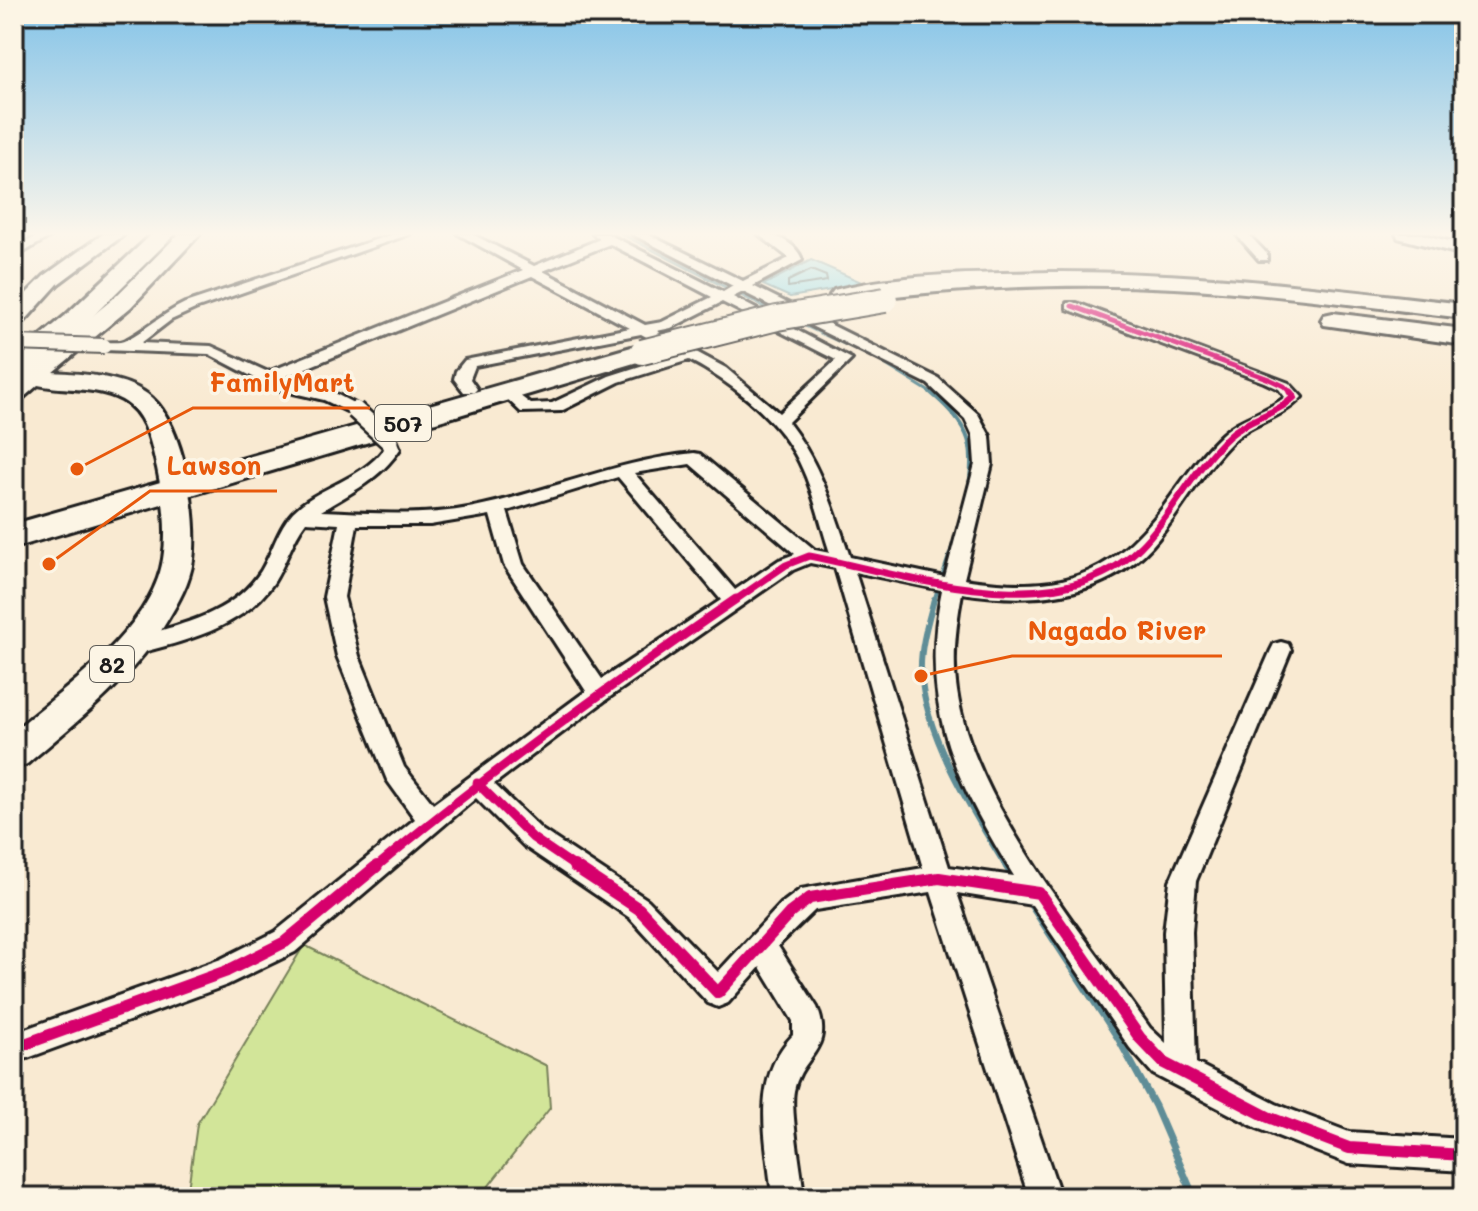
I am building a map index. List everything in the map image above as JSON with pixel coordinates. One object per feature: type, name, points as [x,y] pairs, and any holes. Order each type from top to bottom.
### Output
[{"type":"highway","points":[[14,342],[72,291]]},
{"type":"highway","points":[[14,356],[90,291]]},
{"type":"highway","points":[[14,371],[105,291]]},
{"type":"highway","points":[[42,374],[124,291]]},
{"type":"highway","name":"507","points":[[898,297],[919,291]]},
{"type":"highway","name":"507","points":[[14,536],[173,482],[469,389],[639,341],[898,297],[991,291]]},
{"type":"highway","name":"507","points":[[1174,291],[1464,319]]},
{"type":"highway","name":"507","points":[[1265,291],[1464,311]]},
{"type":"highway","points":[[1428,291],[1464,294]]},
{"type":"highway","points":[[898,297],[1022,295],[1163,301],[1259,310],[1464,337]]},
{"type":"highway","points":[[1426,333],[1464,351]]},
{"type":"highway","name":"507","points":[[14,521],[173,482],[508,392],[639,341]]},
{"type":"main road","points":[[14,319],[41,291]]},
{"type":"main road","points":[[14,393],[42,374],[134,291]]},
{"type":"main road","name":"82","points":[[14,753],[98,679],[128,648],[153,618],[168,591],[178,561],[173,482],[152,412],[141,402],[113,389],[42,374]]},
{"type":"street","points":[[128,346],[145,330],[190,306],[236,291]]},
{"type":"street","points":[[265,379],[483,291]]},
{"type":"street","points":[[564,291],[639,341],[692,354],[745,389],[779,422],[801,450],[813,474],[842,561],[892,716],[939,878],[1045,1197]]},
{"type":"street","points":[[709,291],[845,359],[779,422]]},
{"type":"street","points":[[639,341],[736,291]]},
{"type":"street","points":[[755,291],[933,381],[949,392],[972,418],[984,447],[983,469],[952,584],[943,652],[955,734],[990,818],[1140,1038],[1164,1063],[1181,1073],[1268,1117],[1349,1148],[1464,1155]]},
{"type":"street","points":[[14,1048],[227,971],[285,942],[477,783],[599,693],[786,565],[809,556],[990,591],[1036,593],[1082,584],[1112,570],[1139,550],[1190,482],[1230,436],[1294,397],[1284,386],[1269,379],[1072,306]]},
{"type":"street","points":[[14,342],[211,350],[237,361],[265,379],[293,389],[329,396],[355,410],[389,441],[392,449],[379,465],[300,516],[265,581],[245,599],[191,631],[128,648]]},
{"type":"street","points":[[508,392],[527,409],[555,408],[614,379],[692,354]]},
{"type":"street","points":[[300,516],[418,519],[471,513],[623,471],[694,458],[809,556]]},
{"type":"street","points":[[623,471],[734,602]]},
{"type":"street","points":[[497,507],[514,565],[599,693]]},
{"type":"street","points":[[349,517],[334,597],[348,656],[395,773],[431,821]]},
{"type":"street","points":[[1181,1073],[1178,932],[1183,881],[1281,650]]},
{"type":"street","points":[[477,783],[533,838],[639,909],[718,993],[790,913],[810,898],[939,878],[1039,893]]},
{"type":"street","points":[[762,946],[807,1017],[808,1041],[788,1062],[778,1094],[788,1197]]},
{"type":"green space","points":[[304,945],[547,1066],[550,1108],[480,1197],[187,1197],[197,1124]]},
{"type":"water","points":[[775,291],[828,291],[790,297]]},
{"type":"waterway","points":[[732,291],[770,310]]},
{"type":"waterway","points":[[801,324],[878,360],[930,392]]},
{"type":"waterway","points":[[930,392],[959,422],[971,451],[971,471],[962,517],[934,601]]},
{"type":"waterway","points":[[934,599],[921,662],[924,696],[931,722],[953,774],[1007,868]]},
{"type":"waterway","points":[[1006,866],[1015,880]]},
{"type":"waterway","points":[[1027,899],[1118,1038],[1155,1106],[1194,1197]]},
{"type":"cycle path","points":[[14,1048],[227,971],[285,942],[477,783],[599,693],[786,565],[809,556],[982,589],[1027,591],[1070,587],[1108,573],[1140,548],[1227,438],[1279,409],[1294,397],[1284,386],[1269,379],[1072,306]]},
{"type":"cycle path","points":[[477,783],[533,838],[639,909],[718,993],[790,913],[810,898],[939,878],[1039,893],[1140,1038],[1164,1063],[1268,1117],[1349,1148],[1464,1155]]},
{"type":"place","name":"FamilyMart","points":[[77,469]]},
{"type":"place","name":"Lawson","points":[[49,564]]},
{"type":"place","name":"Nagado River","points":[[921,676]]}]
